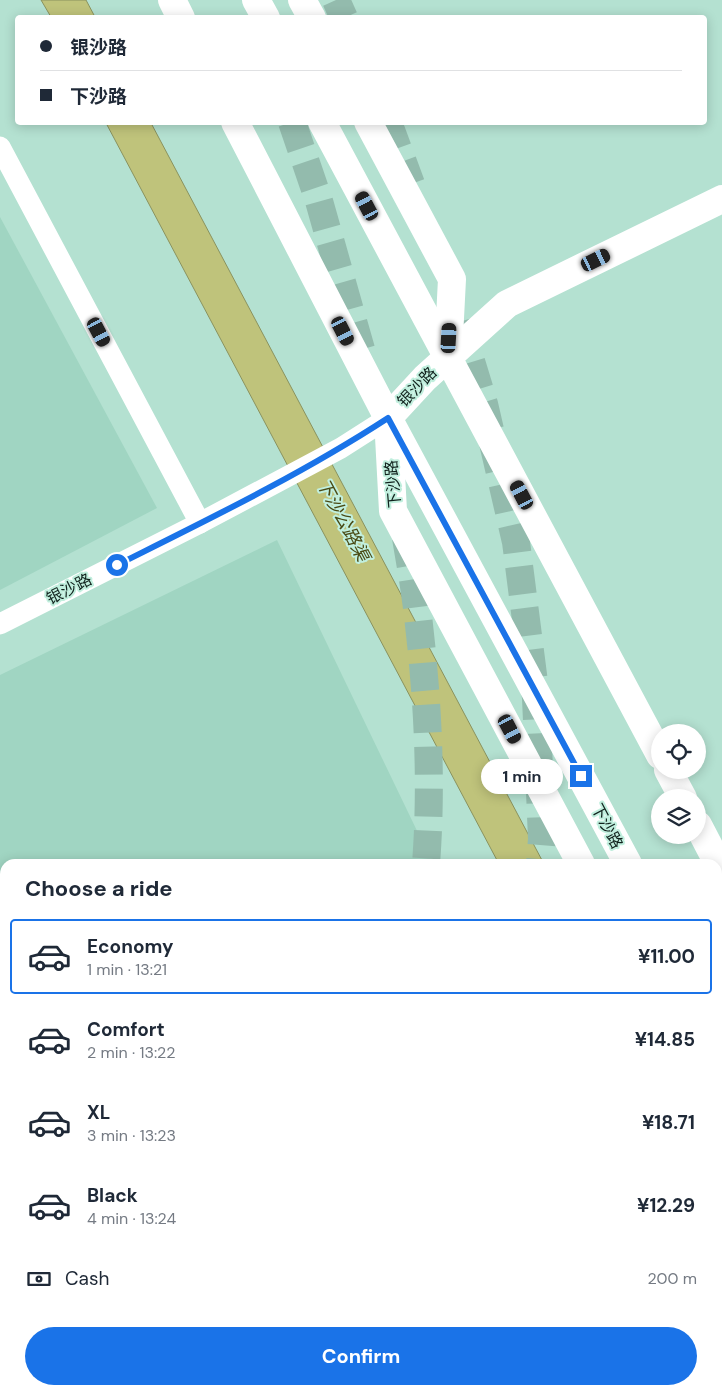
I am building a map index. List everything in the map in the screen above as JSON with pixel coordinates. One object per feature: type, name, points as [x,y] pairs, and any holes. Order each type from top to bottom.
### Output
[{"type":"main road","points":[[172,0],[180,15]]},
{"type":"main road","points":[[256,0],[264,15]]},
{"type":"main road","points":[[302,0],[310,15]]},
{"type":"main road","name":"下沙路","points":[[237,125],[388,418],[625,859]]},
{"type":"main road","points":[[324,125],[651,738]]},
{"type":"main road","points":[[370,125],[452,280],[448,357]]},
{"type":"main road","name":"银沙路","points":[[388,418],[425,378],[507,304],[722,199]]},
{"type":"main road","name":"下沙路","points":[[388,418],[393,511],[578,859]]},
{"type":"main road","points":[[706,840],[716,859]]},
{"type":"street","points":[[2,156],[200,523]]},
{"type":"street","name":"银沙路","points":[[0,624],[280,481],[341,448],[388,418]]},
{"type":"shaded area","points":[[0,217],[157,508],[0,590]]},
{"type":"shaded area","points":[[277,540],[431,859],[0,859],[0,675]]},
{"type":"water","points":[[41,0],[86,0],[94,15],[50,15]]},
{"type":"water","name":"下沙公路渠","points":[[107,125],[152,125],[541,859],[496,859]]},
{"type":"tunnel","points":[[336,0],[343,15]]},
{"type":"tunnel","points":[[293,125],[319,201],[362,353]]},
{"type":"tunnel","points":[[389,125],[411,184]]},
{"type":"tunnel","points":[[459,322],[484,404],[516,542],[536,698],[542,839],[540,859]]},
{"type":"tunnel","points":[[406,538],[418,614],[427,715],[429,804],[426,859]]},
{"type":"route","points":[[117,565],[341,448],[388,418],[581,776]]}]
